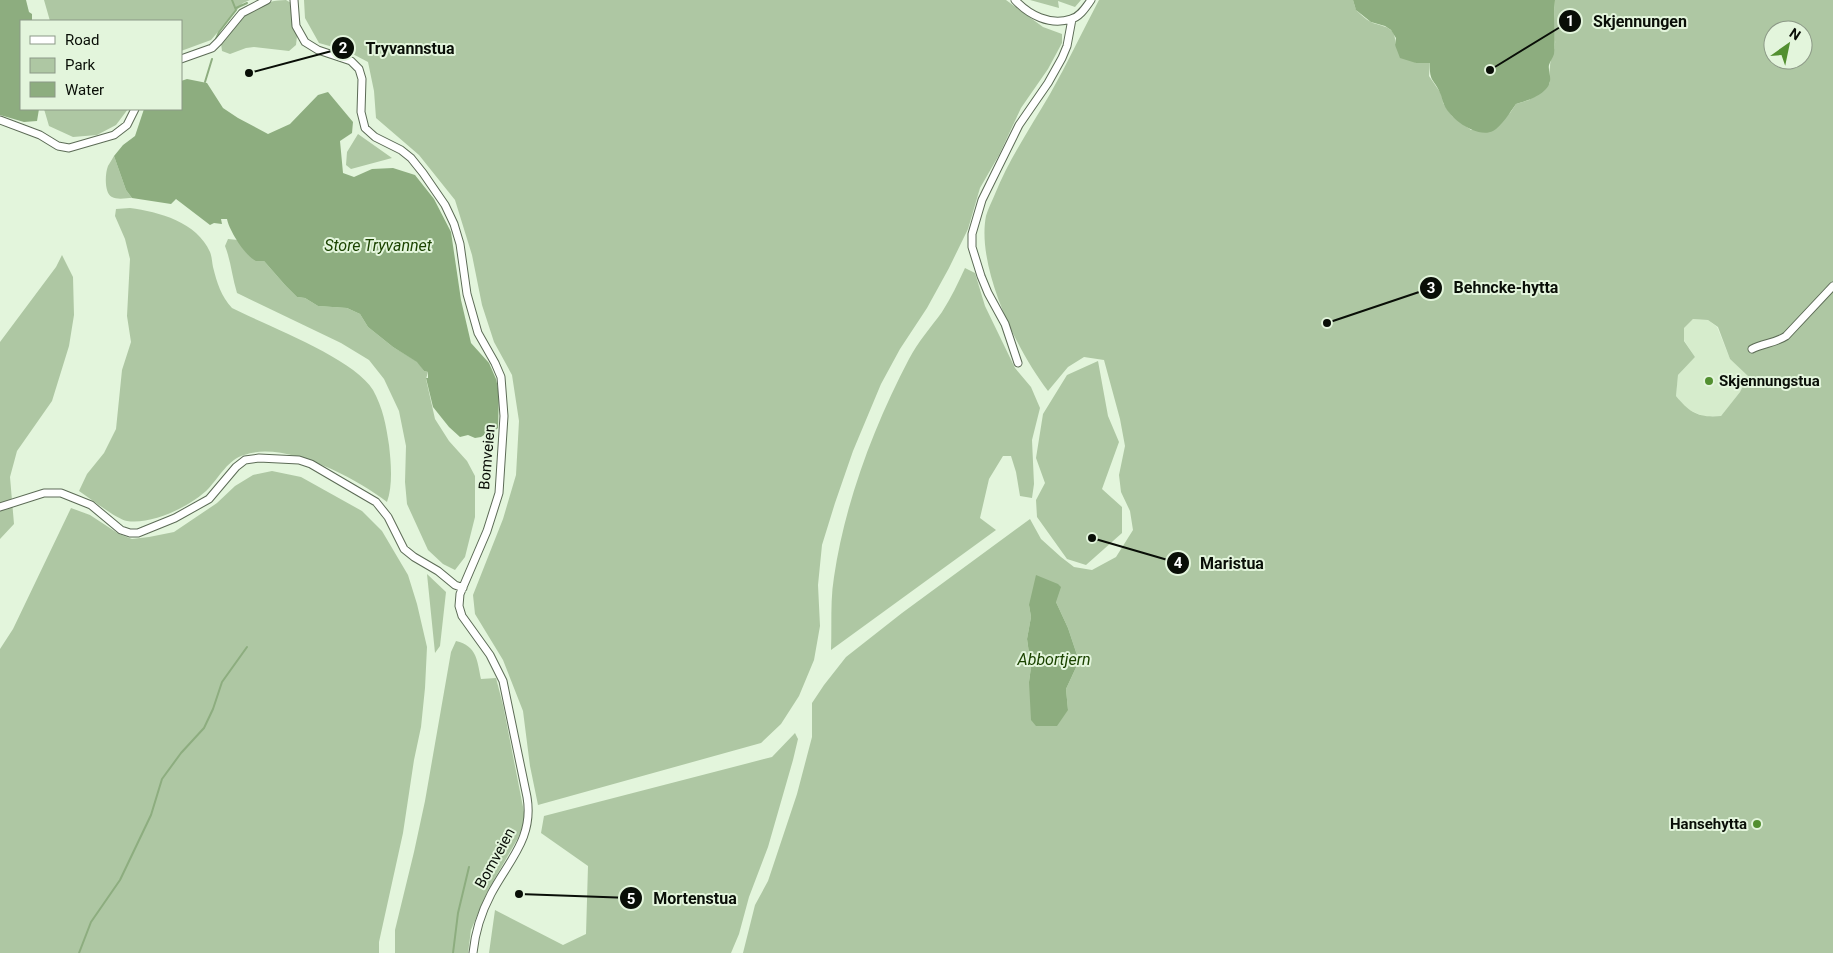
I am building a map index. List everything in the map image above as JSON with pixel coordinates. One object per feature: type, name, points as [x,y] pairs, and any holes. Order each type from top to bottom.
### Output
[{"type":"street","points":[[182,59],[212,48],[239,16],[249,8],[268,0]]},
{"type":"street","name":"Bomveien","points":[[294,0],[296,26],[305,42],[318,50],[351,61],[356,66],[362,79],[361,112],[364,128],[375,138],[401,150],[411,158],[445,205],[454,224],[460,244],[466,286],[478,333],[501,377],[504,416],[498,493],[487,531],[459,602],[460,612],[495,664],[505,687],[529,811],[528,826],[524,837],[486,903],[478,926],[473,953]]},
{"type":"street","points":[[1014,0],[1022,8],[1038,18],[1053,20],[1072,19],[1091,0]]},
{"type":"street","points":[[1018,363],[1012,350],[1005,324],[988,293],[979,270],[972,243],[972,234],[982,200],[1019,125],[1048,83],[1062,58],[1067,46],[1072,19]]},
{"type":"street","points":[[0,120],[40,135],[64,148],[69,148],[114,135],[127,125],[134,110]]},
{"type":"street","points":[[1752,349],[1786,336],[1833,286]]},
{"type":"street","points":[[0,507],[44,493],[61,494],[91,505],[121,530],[132,534],[167,522],[209,498],[245,460],[259,458],[299,460],[312,464],[376,502],[388,517],[404,549],[438,571],[455,585],[463,588]]},
{"type":"shaded area","points":[[1693,319],[1708,320],[1717,327],[1730,359],[1749,376],[1740,392],[1721,416],[1705,417],[1687,409],[1676,396],[1678,375],[1695,357],[1684,340],[1684,328]]},
{"type":"green space","points":[[44,0],[250,0],[243,3],[211,40],[182,51],[182,20],[50,20]]},
{"type":"green space","points":[[286,0],[291,3],[297,36],[296,45],[289,51],[254,47],[230,54],[222,51],[221,43],[245,13],[262,4]]},
{"type":"green space","points":[[304,0],[1006,0],[1043,27],[1062,34],[1062,43],[1048,69],[1021,108],[999,155],[980,188],[968,229],[949,268],[881,384],[853,451],[822,545],[818,585],[820,626],[814,660],[799,696],[781,724],[761,743],[538,805],[530,766],[523,711],[503,660],[475,614],[473,595],[503,519],[516,475],[519,421],[512,375],[494,342],[482,305],[472,255],[455,200],[419,155],[376,118],[374,91],[368,62],[347,51],[319,43],[305,18]]},
{"type":"green space","points":[[1030,0],[1081,0],[1075,7],[1058,1],[1059,8]]},
{"type":"green space","points":[[1099,0],[1353,0],[1357,11],[1365,18],[1390,29],[1394,35],[1395,45],[1416,63],[1430,62],[1429,76],[1442,95],[1443,103],[1452,116],[1471,130],[1510,113],[1516,104],[1529,100],[1550,83],[1550,64],[1555,44],[1555,0],[1833,0],[1833,953],[743,953],[755,905],[768,881],[797,794],[812,737],[812,703],[846,657],[902,613],[1030,519],[1041,539],[1061,557],[1074,567],[1092,570],[1116,557],[1133,530],[1130,511],[1121,492],[1119,475],[1125,446],[1120,419],[1104,360],[1084,357],[1068,367],[1048,391],[1024,354],[1012,331],[993,283],[987,259],[985,237],[986,216],[989,208],[1014,156],[1056,83]],"holes":[[[1693,319],[1708,320],[1718,327],[1730,359],[1748,376],[1740,392],[1721,416],[1707,416],[1696,413],[1686,407],[1676,396],[1678,375],[1695,357],[1684,341],[1684,328]],[[1056,602],[1068,628],[1079,661],[1066,689],[1068,710],[1029,682],[1031,667],[1027,639],[1031,617],[1029,605]]]},
{"type":"green space","points":[[44,110],[127,110],[116,125],[97,135],[73,137],[49,126]]},
{"type":"green space","points":[[358,134],[392,158],[351,169],[346,165],[347,152]]},
{"type":"green space","points":[[114,156],[126,190],[132,198],[119,199],[109,195],[106,173]]},
{"type":"green space","points":[[130,208],[153,212],[176,220],[196,233],[210,252],[220,289],[232,308],[329,355],[348,366],[363,378],[373,390],[382,410],[387,430],[391,474],[387,502],[357,482],[319,464],[299,457],[260,452],[238,457],[202,495],[171,513],[148,520],[127,521],[122,519],[79,491],[87,474],[104,453],[116,429],[122,370],[131,342],[127,316],[130,259],[125,239],[115,216],[116,209]]},
{"type":"green space","points":[[228,239],[238,240],[246,252],[264,261],[297,297],[305,298],[318,306],[347,308],[360,314],[368,327],[393,347],[418,362],[424,371],[428,372],[426,379],[435,419],[449,441],[467,461],[475,476],[475,517],[465,557],[455,570],[443,564],[428,550],[407,504],[405,482],[406,446],[399,411],[384,379],[369,360],[341,343],[237,293],[225,246]]},
{"type":"green space","points":[[62,255],[73,277],[74,315],[69,346],[52,401],[17,451],[10,477],[14,524],[0,539],[0,342],[56,267]]},
{"type":"green space","points":[[965,268],[975,273],[985,306],[1015,368],[1031,387],[1040,408],[1032,440],[1034,484],[1032,498],[1020,496],[1011,456],[1003,456],[989,479],[980,518],[996,530],[831,650],[834,577],[845,521],[862,465],[884,411],[909,359],[942,312]]},
{"type":"green space","points":[[1098,361],[1108,416],[1119,442],[1102,489],[1122,507],[1122,533],[1086,565],[1067,559],[1037,517],[1036,500],[1045,483],[1036,458],[1043,414],[1067,375]]},
{"type":"green space","points":[[272,471],[301,477],[362,511],[382,531],[408,575],[427,647],[421,727],[403,833],[379,942],[379,953],[0,953],[0,649],[13,629],[71,508],[90,515],[119,534],[132,539],[149,537],[174,532],[217,503],[235,486],[253,475]]},
{"type":"green space","points":[[427,574],[446,592],[440,646],[435,653]]},
{"type":"green space","points":[[456,641],[463,643],[472,650],[477,660],[481,679],[496,678],[524,812],[524,824],[487,892],[471,930],[468,953],[395,953],[395,930],[425,801],[451,652]]},
{"type":"green space","points":[[795,733],[798,739],[768,847],[731,953],[489,953],[495,910],[563,945],[586,934],[588,866],[541,833],[544,816],[772,757]]},
{"type":"water","points":[[0,0],[26,0],[29,12],[32,14],[32,20],[20,20],[20,110],[39,110],[37,121],[24,122],[0,115]]},
{"type":"water","points":[[1353,0],[1555,0],[1555,47],[1549,65],[1550,79],[1548,86],[1536,96],[1516,104],[1502,123],[1493,131],[1486,133],[1471,130],[1457,120],[1446,108],[1431,77],[1430,63],[1416,63],[1400,58],[1395,45],[1396,38],[1391,30],[1371,22],[1356,10]]},
{"type":"water","name":"Store Tryvannet","points":[[187,79],[207,83],[223,108],[268,134],[290,124],[318,95],[328,92],[353,122],[352,133],[340,141],[343,173],[354,177],[372,169],[393,168],[415,175],[434,199],[451,232],[461,300],[471,343],[489,363],[496,379],[499,393],[498,428],[491,434],[487,433],[481,437],[475,438],[468,435],[460,437],[433,407],[426,378],[428,378],[428,372],[424,371],[417,362],[393,347],[368,327],[360,314],[347,308],[318,306],[305,298],[297,297],[264,261],[256,261],[247,254],[234,236],[227,219],[221,219],[222,224],[214,223],[210,225],[176,199],[171,204],[132,198],[126,190],[114,156],[123,145],[135,136],[144,110],[182,110],[182,81]]},
{"type":"water","name":"Abbortjern","points":[[1036,575],[1061,587],[1056,602],[1068,628],[1079,661],[1066,689],[1068,710],[1057,726],[1036,726],[1031,720],[1029,682],[1031,667],[1027,639],[1031,617],[1029,605]]},
{"type":"waterway","points":[[216,39],[219,32],[236,10],[232,0]]},
{"type":"waterway","points":[[236,8],[247,3]]},
{"type":"waterway","points":[[205,82],[212,59]]},
{"type":"waterway","points":[[79,953],[91,922],[120,880],[151,815],[162,779],[181,753],[204,728],[222,682],[247,647]]},
{"type":"waterway","points":[[453,953],[458,913],[469,867]]},
{"type":"place","name":"Skjennungen","points":[[1490,70]]},
{"type":"place","name":"Tryvannstua","points":[[249,73]]},
{"type":"place","name":"Behncke-hytta","points":[[1327,323]]},
{"type":"place","name":"Skjennungstua","points":[[1709,381]]},
{"type":"place","name":"Maristua","points":[[1092,538]]},
{"type":"place","name":"Hansehytta","points":[[1757,824]]},
{"type":"place","name":"Mortenstua","points":[[519,894]]}]
